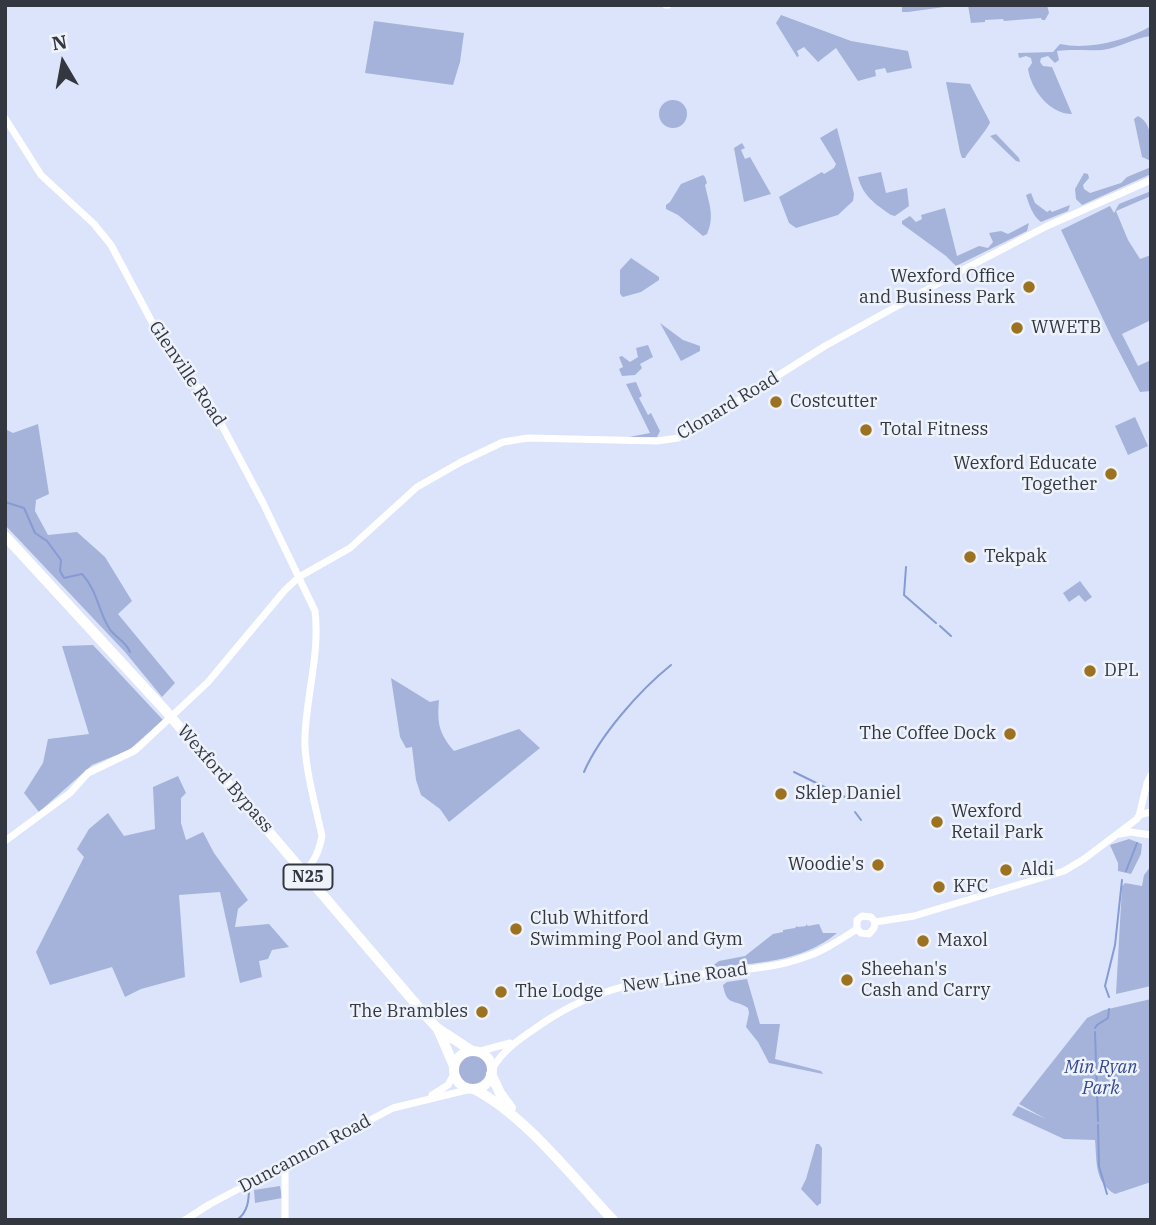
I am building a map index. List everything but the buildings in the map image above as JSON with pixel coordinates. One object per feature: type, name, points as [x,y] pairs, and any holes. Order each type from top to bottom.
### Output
[{"type":"highway","name":"Wexford Bypass","points":[[5,536],[165,710],[437,1028],[475,1051]]},
{"type":"highway","name":"Wexford Bypass","points":[[437,1028],[454,1070]]},
{"type":"highway","points":[[454,1070],[461,1056],[475,1051]]},
{"type":"highway","name":"N25","points":[[475,1051],[487,1058],[500,1093],[522,1123],[613,1220]]},
{"type":"highway","name":"N25","points":[[454,1070],[460,1084],[492,1098],[522,1123]]},
{"type":"highway","points":[[472,1089],[485,1084],[491,1072]]},
{"type":"street","name":"Glenville Road","points":[[5,118],[41,176],[86,216],[111,245],[169,354],[201,389],[219,418],[315,611],[317,627],[304,738],[321,836],[318,852],[304,872]]},
{"type":"street","name":"Clonard Road","points":[[5,841],[70,793],[88,773],[134,751],[208,682],[285,590],[299,577],[350,548],[417,487],[491,447],[516,439],[657,441],[678,438],[825,346],[955,274],[1057,221],[1151,180]]},
{"type":"street","points":[[1142,834],[1137,827],[1138,818],[1151,775]]},
{"type":"street","points":[[875,922],[914,916],[1064,871],[1151,811],[1144,796]]},
{"type":"street","points":[[1115,835],[1130,832],[1151,835]]},
{"type":"street","points":[[862,916],[871,917],[875,922],[869,934],[861,933],[857,929],[858,920],[862,916]]},
{"type":"street","name":"New Line Road","points":[[491,1072],[500,1056],[517,1041],[564,1009],[613,988],[775,965],[806,957],[857,929]]},
{"type":"street","name":"New Line Road","points":[[475,1051],[501,1047],[517,1041]]},
{"type":"street","name":"Duncannon Road","points":[[429,1098],[448,1085],[454,1070]]},
{"type":"street","name":"Duncannon Road","points":[[185,1220],[210,1204],[393,1108],[472,1089]]},
{"type":"street","points":[[285,1166],[285,1220]]},
{"type":"green space","points":[[902,5],[959,5],[902,12]]},
{"type":"green space","points":[[968,5],[1047,5],[1049,13],[1045,20],[1003,19],[971,23]]},
{"type":"green space","points":[[781,15],[851,41],[908,51],[912,68],[887,73],[885,68],[875,70],[876,76],[858,81],[836,48],[818,62],[804,47],[797,51],[797,57],[776,23]]},
{"type":"green space","points":[[374,21],[464,33],[453,85],[365,73]]},
{"type":"green space","points":[[1151,26],[1151,36],[1114,47],[1102,50],[1057,51],[1059,60],[1055,63],[1048,56],[1041,58],[1043,66],[1052,67],[1072,114],[1056,110],[1042,99],[1030,77],[1028,69],[1032,63],[1031,58],[1019,58],[1018,53],[1053,52],[1060,44],[1083,46],[1107,43]]},
{"type":"green space","points":[[946,82],[970,84],[990,122],[965,158],[962,158],[960,152]]},
{"type":"green space","points":[[673,100],[683,104],[687,114],[683,124],[673,128],[663,124],[659,114],[663,104]]},
{"type":"green space","points":[[1138,116],[1149,130],[1151,161],[1142,157],[1134,119]]},
{"type":"green space","points":[[837,128],[854,194],[853,201],[838,215],[796,228],[789,223],[779,197],[834,168],[836,164],[820,138]]},
{"type":"green space","points":[[996,134],[1019,158],[1020,162],[990,136]]},
{"type":"green space","points":[[742,143],[745,148],[741,150],[745,159],[750,157],[771,194],[744,202],[734,148]]},
{"type":"green space","points":[[1151,167],[1151,174],[1082,205],[1076,199],[1075,189],[1084,173],[1088,174],[1089,178],[1083,185],[1084,189],[1090,193],[1121,183],[1127,177]]},
{"type":"green space","points":[[881,172],[886,193],[907,188],[909,206],[895,216],[870,199],[858,177]]},
{"type":"green space","points":[[703,175],[707,183],[705,185],[711,216],[707,234],[703,236],[678,215],[666,209],[666,205],[681,184]]},
{"type":"green space","points":[[1151,191],[1151,196],[1116,211],[1128,240],[1140,259],[1151,255],[1151,320],[1122,334],[1138,366],[1151,360],[1151,391],[1140,392],[1061,230],[1110,206],[1114,213],[1119,204]]},
{"type":"green space","points":[[1031,193],[1035,203],[1047,212],[1070,205],[1068,211],[1041,222],[1028,203],[1026,195]]},
{"type":"green space","points":[[945,208],[957,256],[979,246],[988,248],[993,242],[989,233],[1001,231],[1008,234],[1029,223],[1027,231],[956,266],[902,224],[902,221],[910,216],[916,222],[922,219],[921,215]]},
{"type":"green space","points":[[631,258],[659,277],[659,280],[641,292],[623,297],[620,294],[620,270]]},
{"type":"green space","points":[[660,323],[683,340],[700,346],[700,351],[681,361]]},
{"type":"green space","points":[[648,345],[653,357],[640,364],[642,368],[635,375],[622,376],[619,369],[623,367],[619,357],[622,356],[630,362],[638,357],[636,348]]},
{"type":"green space","points":[[636,382],[642,396],[639,398],[660,431],[657,437],[629,437],[650,433],[626,384]]},
{"type":"green space","points":[[1135,417],[1148,446],[1128,455],[1115,426]]},
{"type":"green space","points":[[38,424],[49,494],[36,500],[35,511],[48,535],[77,532],[105,557],[132,601],[118,614],[175,683],[162,697],[125,652],[5,525],[5,429],[13,433]]},
{"type":"green space","points":[[1080,581],[1092,597],[1085,602],[1079,595],[1069,602],[1063,593]]},
{"type":"green space","points":[[93,645],[163,720],[129,750],[92,765],[39,812],[24,793],[43,763],[48,739],[89,734],[62,646]]},
{"type":"green space","points":[[391,678],[430,702],[439,700],[440,728],[454,751],[519,729],[540,748],[449,822],[440,809],[421,795],[416,780],[412,747],[406,748],[400,737]]},
{"type":"green space","points":[[178,776],[186,793],[181,798],[181,823],[186,840],[203,832],[214,853],[248,900],[238,909],[235,927],[269,924],[289,947],[272,950],[268,959],[259,961],[262,977],[240,983],[220,892],[179,895],[185,977],[141,989],[125,997],[112,967],[50,985],[36,952],[84,857],[77,849],[89,829],[108,813],[124,836],[155,829],[153,787]]},
{"type":"green space","points":[[1129,839],[1142,844],[1141,854],[1131,874],[1118,871],[1118,863],[1110,845]]},
{"type":"green space","points":[[1151,866],[1151,986],[1116,994],[1122,886],[1125,883],[1142,886],[1144,875]]},
{"type":"green space","points":[[806,924],[819,924],[823,933],[837,933],[823,943],[793,956],[761,963],[711,967],[719,961],[745,956],[773,934]]},
{"type":"green space","points":[[747,979],[760,1024],[780,1024],[775,1059],[821,1071],[823,1074],[769,1063],[746,1027],[748,1008],[731,1001],[726,996],[723,985]]},
{"type":"green space","name":"Min Ryan Park","points":[[1151,999],[1151,1182],[1115,1194],[1100,1177],[1095,1140],[1064,1139],[1012,1115],[1018,1106],[1046,1119],[1019,1104],[1087,1018],[1104,1010]]},
{"type":"green space","points":[[473,1054],[484,1059],[489,1070],[484,1081],[473,1086],[462,1081],[457,1070],[462,1059]]},
{"type":"green space","points":[[816,1144],[822,1148],[821,1203],[817,1206],[801,1189]]},
{"type":"green space","points":[[280,1186],[282,1198],[255,1203],[254,1190]]},
{"type":"waterway","points":[[5,502],[24,508],[35,533],[47,541],[61,560],[60,571],[64,578],[82,574],[91,587],[109,628],[130,652]]},
{"type":"waterway","points":[[906,567],[904,595],[936,623]]},
{"type":"waterway","points":[[940,626],[951,636]]},
{"type":"waterway","points":[[584,772],[600,743],[622,714],[671,665]]},
{"type":"waterway","points":[[794,772],[847,798]]},
{"type":"waterway","points":[[855,812],[861,820]]},
{"type":"waterway","points":[[1126,871],[1137,843]]},
{"type":"waterway","points":[[1109,997],[1105,986],[1115,945],[1122,880]]},
{"type":"waterway","points":[[1095,1028],[1108,1018],[1109,1009]]},
{"type":"waterway","points":[[1095,1032],[1098,1121]]},
{"type":"waterway","points":[[1098,1125],[1099,1166],[1107,1194]]},
{"type":"waterway","points":[[237,1220],[247,1205],[249,1187]]},
{"type":"place","name":"Wexford Office and Business Park","points":[[1029,287]]},
{"type":"place","name":"WWETB","points":[[1017,328]]},
{"type":"place","name":"Costcutter","points":[[776,402]]},
{"type":"place","name":"Total Fitness","points":[[866,430]]},
{"type":"place","name":"Wexford Educate Together","points":[[1111,474]]},
{"type":"place","name":"Tekpak","points":[[970,557]]},
{"type":"place","name":"DPL","points":[[1090,671]]},
{"type":"place","name":"The Coffee Dock","points":[[1010,734]]},
{"type":"place","name":"Sklep Daniel","points":[[781,794]]},
{"type":"place","name":"Wexford Retail Park","points":[[937,822]]},
{"type":"place","name":"Woodie's","points":[[878,865]]},
{"type":"place","name":"Aldi","points":[[1006,870]]},
{"type":"place","name":"KFC","points":[[939,887]]},
{"type":"place","name":"Club Whitford Swimming Pool and Gym","points":[[516,929]]},
{"type":"place","name":"Maxol","points":[[923,941]]},
{"type":"place","name":"Sheehan's Cash and Carry","points":[[847,980]]},
{"type":"place","name":"The Lodge","points":[[501,992]]},
{"type":"place","name":"The Brambles","points":[[482,1012]]}]
